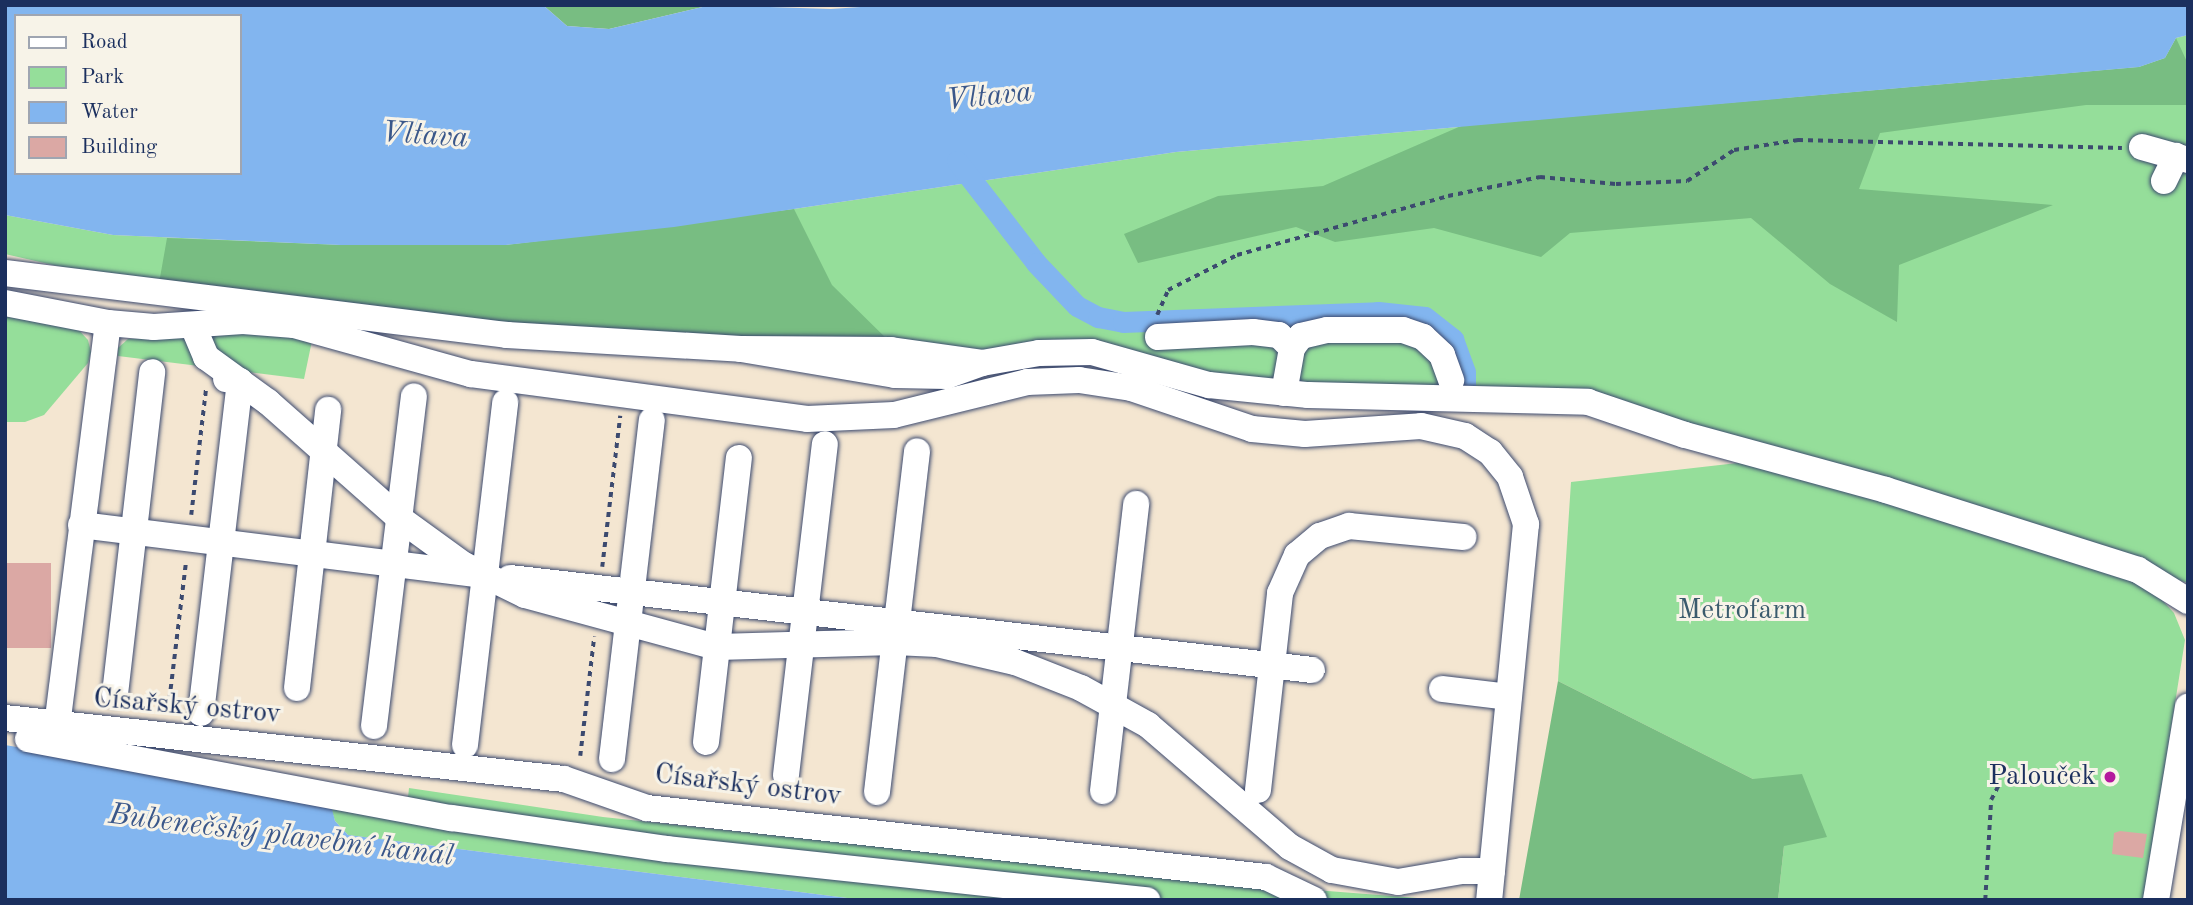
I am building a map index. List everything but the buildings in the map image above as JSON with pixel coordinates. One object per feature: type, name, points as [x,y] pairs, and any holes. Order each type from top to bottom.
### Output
[{"type":"street","points":[[2142,147],[2182,158],[2164,181]]},
{"type":"street","points":[[5,273],[507,335],[741,349],[891,350],[982,363],[1039,353],[1092,352],[1209,385],[1284,393],[1588,402],[1685,435],[1886,490],[2138,570],[2188,601]]},
{"type":"street","points":[[5,303],[108,323],[193,326],[243,321],[294,325],[561,398],[835,420],[894,415],[1027,382],[1079,380],[1131,388],[1252,429],[1305,434],[1421,426],[1450,431],[1478,443],[1500,463],[1523,508],[1526,541],[1489,900]]},
{"type":"street","points":[[55,735],[108,323]]},
{"type":"street","points":[[193,326],[206,357],[240,381],[399,518],[456,560],[556,606],[717,647],[801,646],[896,633],[1119,647],[1312,670]]},
{"type":"street","points":[[1284,393],[1292,348],[1301,336],[1327,330],[1403,330],[1423,337],[1442,355],[1451,380]]},
{"type":"street","points":[[1158,337],[1253,332],[1279,335],[1292,348]]},
{"type":"street","points":[[115,694],[152,372]]},
{"type":"street","points":[[207,378],[240,381]]},
{"type":"street","points":[[201,713],[240,381]]},
{"type":"street","points":[[374,726],[414,396]]},
{"type":"street","points":[[465,745],[505,402]]},
{"type":"street","points":[[297,688],[328,410]]},
{"type":"street","points":[[612,759],[652,420]]},
{"type":"street","points":[[786,775],[825,444]]},
{"type":"street","points":[[877,792],[917,451]]},
{"type":"street","points":[[706,742],[739,458]]},
{"type":"street","points":[[1103,791],[1136,504]]},
{"type":"street","points":[[81,525],[722,603],[805,614],[896,633],[1014,662],[1113,704],[1184,751],[1290,847],[1332,870],[1390,882],[1462,871],[1492,871]]},
{"type":"street","points":[[1258,790],[1284,580],[1297,555],[1320,536],[1364,526],[1463,537]]},
{"type":"street","points":[[1442,689],[1509,696]]},
{"type":"street","points":[[2156,900],[2188,707]]},
{"type":"street","name":"Císařský ostrov","points":[[5,718],[55,735],[492,824],[667,849],[1147,900]]},
{"type":"street","name":"Císařský ostrov","points":[[5,735],[55,735],[516,766],[593,786],[647,808],[1266,877],[1314,900]]},
{"type":"path","points":[[1161,305],[1168,290],[1185,278],[1237,255],[1448,196],[1540,177],[1616,184],[1686,181],[1734,150],[1798,140],[2142,147]]},
{"type":"path","points":[[1985,900],[1991,800],[1999,784]]},
{"type":"green space","points":[[543,5],[711,5],[609,29],[567,26]]},
{"type":"green space","points":[[2188,35],[2188,583],[1593,394],[1328,385],[894,346],[158,289],[5,254],[5,215],[113,235],[341,245],[506,245],[674,227],[1176,152],[2139,67],[2165,58],[2176,38]]},
{"type":"green space","points":[[2176,38],[2188,64],[2188,105],[2086,105],[1880,133],[1859,189],[2053,205],[1899,265],[1897,322],[1830,284],[1751,218],[1570,233],[1541,257],[1434,228],[1335,242],[1296,227],[1138,263],[1124,234],[1218,196],[1323,186],[1461,126],[2139,67],[2165,58]]},
{"type":"green space","points":[[794,209],[832,285],[894,346],[507,329],[158,289],[167,238],[341,245],[506,245]]},
{"type":"green space","points":[[5,311],[76,327],[88,340],[91,352],[88,363],[44,415],[25,422],[7,422]]},
{"type":"green space","points":[[210,332],[313,336],[304,379],[118,356],[118,348],[128,339]]},
{"type":"green space","name":"Metrofarm","points":[[1746,462],[1843,484],[2149,586],[2174,613],[2185,640],[2144,900],[1778,900],[1784,846],[1753,779],[1558,681],[1571,482]]},
{"type":"green space","points":[[1558,681],[1753,779],[1802,774],[1827,837],[1784,846],[1778,900],[1519,900]]},
{"type":"green space","points":[[409,788],[603,817],[1211,882],[1443,900],[863,900],[348,835],[335,821],[331,808],[406,817]]},
{"type":"water","name":"Vltava","points":[[5,5],[543,5],[567,26],[609,29],[711,5],[831,9],[890,5],[2188,5],[2188,35],[2176,38],[2165,58],[2139,67],[1176,152],[674,227],[506,245],[341,245],[113,235],[5,215]]},
{"type":"water","name":"Bubenečský plavební kanál","points":[[5,745],[330,801],[335,821],[348,835],[863,900],[5,900]]},
{"type":"waterway","points":[[957,161],[1036,263],[1077,306],[1098,317],[1123,322],[1378,312],[1425,317],[1453,339],[1465,372],[1465,390]]},
{"type":"place","name":"Palouček","points":[[2110,777]]}]
